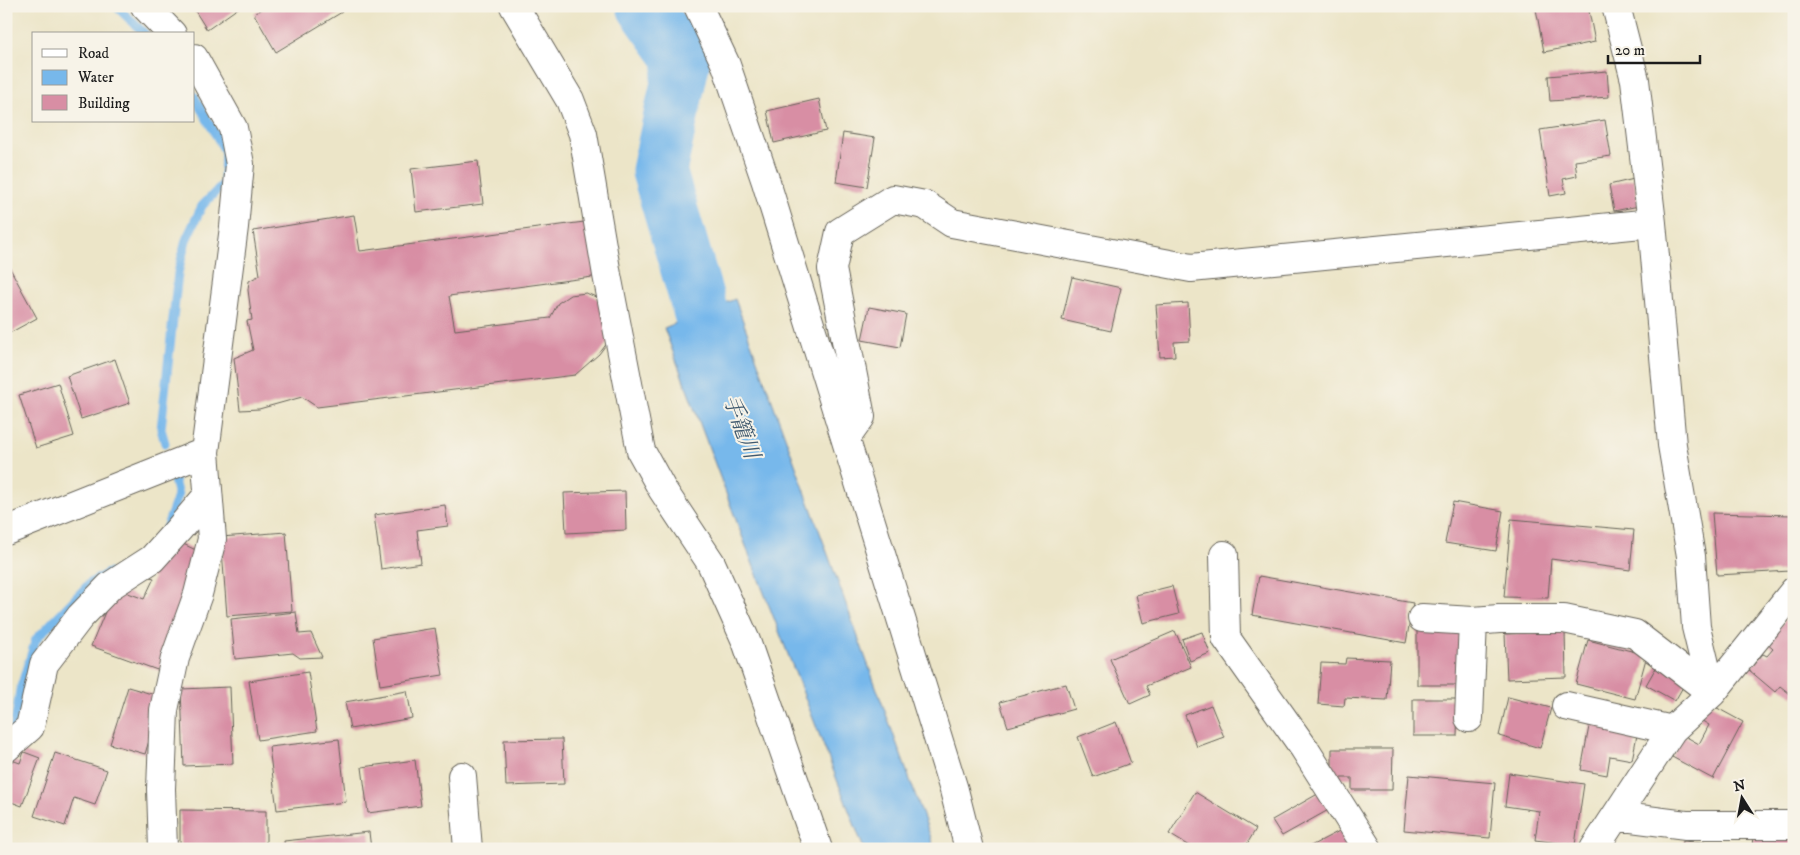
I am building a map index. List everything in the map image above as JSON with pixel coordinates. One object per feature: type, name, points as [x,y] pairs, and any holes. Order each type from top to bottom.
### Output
[{"type":"street","points":[[145,6],[170,32]]},
{"type":"street","points":[[514,6],[570,100],[583,134],[607,275],[641,451],[662,489],[715,571],[746,641],[818,849]]},
{"type":"street","points":[[698,6],[726,65],[766,182],[954,790],[970,849]]},
{"type":"street","points":[[1616,6],[1634,80],[1652,223],[1672,445],[1691,556],[1696,627],[1712,693]]},
{"type":"street","points":[[163,849],[161,789],[164,710],[174,658],[198,594],[212,539],[205,452],[234,227],[240,164],[233,128],[195,60]]},
{"type":"street","points":[[846,438],[861,417],[832,269],[840,232],[892,199],[925,204],[952,223],[1191,268],[1652,223]]},
{"type":"street","points":[[6,531],[205,452]]},
{"type":"street","points":[[6,748],[30,727],[44,664],[80,617],[110,586],[152,559],[208,495]]},
{"type":"street","points":[[1224,555],[1226,638],[1304,748],[1368,849]]},
{"type":"street","points":[[1594,849],[1672,730],[1712,693],[1794,591]]},
{"type":"street","points":[[1422,618],[1473,621],[1564,619],[1635,634],[1712,693]]},
{"type":"street","points":[[1469,718],[1473,621]]},
{"type":"street","points":[[1566,706],[1672,730]]},
{"type":"street","points":[[462,776],[468,849]]},
{"type":"street","points":[[1616,816],[1686,825],[1794,825]]},
{"type":"water","points":[[735,299],[934,849],[864,849],[750,557],[664,328]]},
{"type":"building","points":[[192,6],[241,6],[207,30]]},
{"type":"building","points":[[265,6],[338,6],[342,12],[276,52],[254,14]]},
{"type":"building","points":[[1549,6],[1588,6],[1595,42],[1544,52],[1536,9]]},
{"type":"building","points":[[1607,71],[1609,97],[1550,101],[1548,76]]},
{"type":"building","points":[[819,99],[826,131],[774,143],[767,111]]},
{"type":"building","points":[[1605,120],[1611,156],[1575,161],[1577,176],[1563,179],[1566,193],[1550,196],[1540,130]]},
{"type":"building","points":[[843,133],[875,138],[867,187],[836,182]]},
{"type":"building","points":[[478,161],[483,204],[416,212],[411,169]]},
{"type":"building","points":[[1634,179],[1639,206],[1614,211],[1609,185]]},
{"type":"building","points":[[354,215],[360,251],[592,221],[600,276],[449,296],[455,330],[550,318],[558,303],[570,295],[586,293],[596,297],[609,315],[611,338],[599,354],[575,375],[317,407],[302,397],[259,409],[240,410],[234,358],[253,350],[247,321],[252,320],[248,290],[249,281],[260,275],[253,231]]},
{"type":"building","points":[[6,261],[37,318],[6,335]]},
{"type":"building","points":[[1072,277],[1121,288],[1111,331],[1062,320]]},
{"type":"building","points":[[1188,303],[1190,341],[1174,342],[1175,356],[1160,357],[1156,305]]},
{"type":"building","points":[[869,307],[906,314],[900,347],[862,340]]},
{"type":"building","points":[[115,359],[130,403],[81,419],[67,376]]},
{"type":"building","points":[[58,383],[74,436],[36,448],[19,395]]},
{"type":"building","points":[[625,491],[626,530],[566,533],[564,493]]},
{"type":"building","points":[[1453,502],[1503,511],[1496,551],[1445,543]]},
{"type":"building","points":[[445,505],[448,526],[417,530],[421,563],[381,569],[374,515]]},
{"type":"building","points":[[1712,513],[1792,515],[1791,571],[1717,575]]},
{"type":"building","points":[[1511,519],[1634,530],[1630,570],[1551,559],[1548,598],[1504,597]]},
{"type":"building","points":[[286,532],[292,611],[227,616],[221,537]]},
{"type":"building","points":[[177,541],[202,553],[160,671],[91,646],[115,588],[144,599],[154,578],[150,577],[157,558]]},
{"type":"building","points":[[1259,576],[1413,603],[1406,643],[1252,615]]},
{"type":"building","points":[[1172,586],[1179,614],[1143,623],[1136,595]]},
{"type":"building","points":[[1794,609],[1794,697],[1780,686],[1775,692],[1749,670],[1763,654],[1767,656],[1773,649],[1766,643]]},
{"type":"building","points":[[296,612],[299,634],[311,633],[322,657],[300,658],[293,653],[235,659],[231,619]]},
{"type":"building","points":[[435,628],[443,675],[380,685],[373,638]]},
{"type":"building","points":[[1175,631],[1191,667],[1146,686],[1150,695],[1130,704],[1110,659]]},
{"type":"building","points":[[1417,631],[1462,631],[1462,685],[1417,685]]},
{"type":"building","points":[[1202,632],[1210,653],[1190,661],[1182,639]]},
{"type":"building","points":[[1565,632],[1566,677],[1507,679],[1505,634]]},
{"type":"building","points":[[1588,640],[1647,655],[1635,699],[1576,684]]},
{"type":"building","points":[[1346,658],[1390,660],[1387,700],[1345,698],[1344,706],[1318,704],[1321,663],[1345,664]]},
{"type":"building","points":[[1659,662],[1688,678],[1675,701],[1646,685]]},
{"type":"building","points":[[308,672],[317,731],[258,740],[249,681]]},
{"type":"building","points":[[1066,684],[1074,709],[1008,727],[1000,702]]},
{"type":"building","points":[[128,687],[162,697],[145,754],[110,744]]},
{"type":"building","points":[[230,687],[233,764],[184,766],[181,689]]},
{"type":"building","points":[[407,691],[412,718],[350,729],[345,702]]},
{"type":"building","points":[[1508,697],[1551,708],[1540,748],[1499,736]]},
{"type":"building","points":[[1413,699],[1458,699],[1457,736],[1413,736]]},
{"type":"building","points":[[1708,703],[1743,722],[1713,779],[1672,757],[1683,735],[1699,744],[1709,725],[1699,719]]},
{"type":"building","points":[[1211,705],[1224,737],[1197,747],[1185,715]]},
{"type":"building","points":[[1590,721],[1638,730],[1632,760],[1610,756],[1607,775],[1581,770]]},
{"type":"building","points":[[1116,722],[1131,763],[1093,777],[1078,737]]},
{"type":"building","points":[[339,739],[346,802],[277,810],[269,747]]},
{"type":"building","points":[[562,739],[564,784],[506,786],[504,740]]},
{"type":"building","points":[[1332,749],[1393,749],[1392,790],[1352,790],[1352,778],[1332,778]]},
{"type":"building","points":[[24,752],[40,758],[22,806],[6,800],[6,758],[20,763]]},
{"type":"building","points":[[55,753],[107,770],[95,805],[74,798],[65,826],[34,816]]},
{"type":"building","points":[[415,760],[421,806],[368,813],[362,767]]},
{"type":"building","points":[[1509,773],[1584,784],[1575,845],[1535,840],[1539,811],[1505,806]]},
{"type":"building","points":[[1409,775],[1495,783],[1490,838],[1404,830]]},
{"type":"building","points":[[1323,791],[1332,808],[1282,836],[1272,820]]},
{"type":"building","points":[[1195,792],[1256,829],[1244,849],[1194,849],[1169,834]]},
{"type":"building","points":[[180,810],[266,811],[266,849],[180,849]]},
{"type":"building","points":[[1347,827],[1359,849],[1305,849]]},
{"type":"building","points":[[369,832],[371,849],[285,849],[284,841]]},
{"type":"building","points":[[1754,833],[1794,836],[1794,849],[1753,849]]},
{"type":"building","points":[[1683,841],[1722,844],[1722,849],[1682,849]]},
{"type":"waterway","points":[[116,6],[143,32]]},
{"type":"waterway","name":"手籠川","points":[[644,6],[683,60],[659,171],[703,320],[726,385]]},
{"type":"waterway","points":[[165,443],[161,429],[178,273],[186,240],[202,206],[224,183],[225,151],[195,98]]},
{"type":"waterway","points":[[166,529],[178,496],[172,472]]},
{"type":"waterway","points":[[14,732],[20,690],[36,639],[90,583],[108,573]]}]
